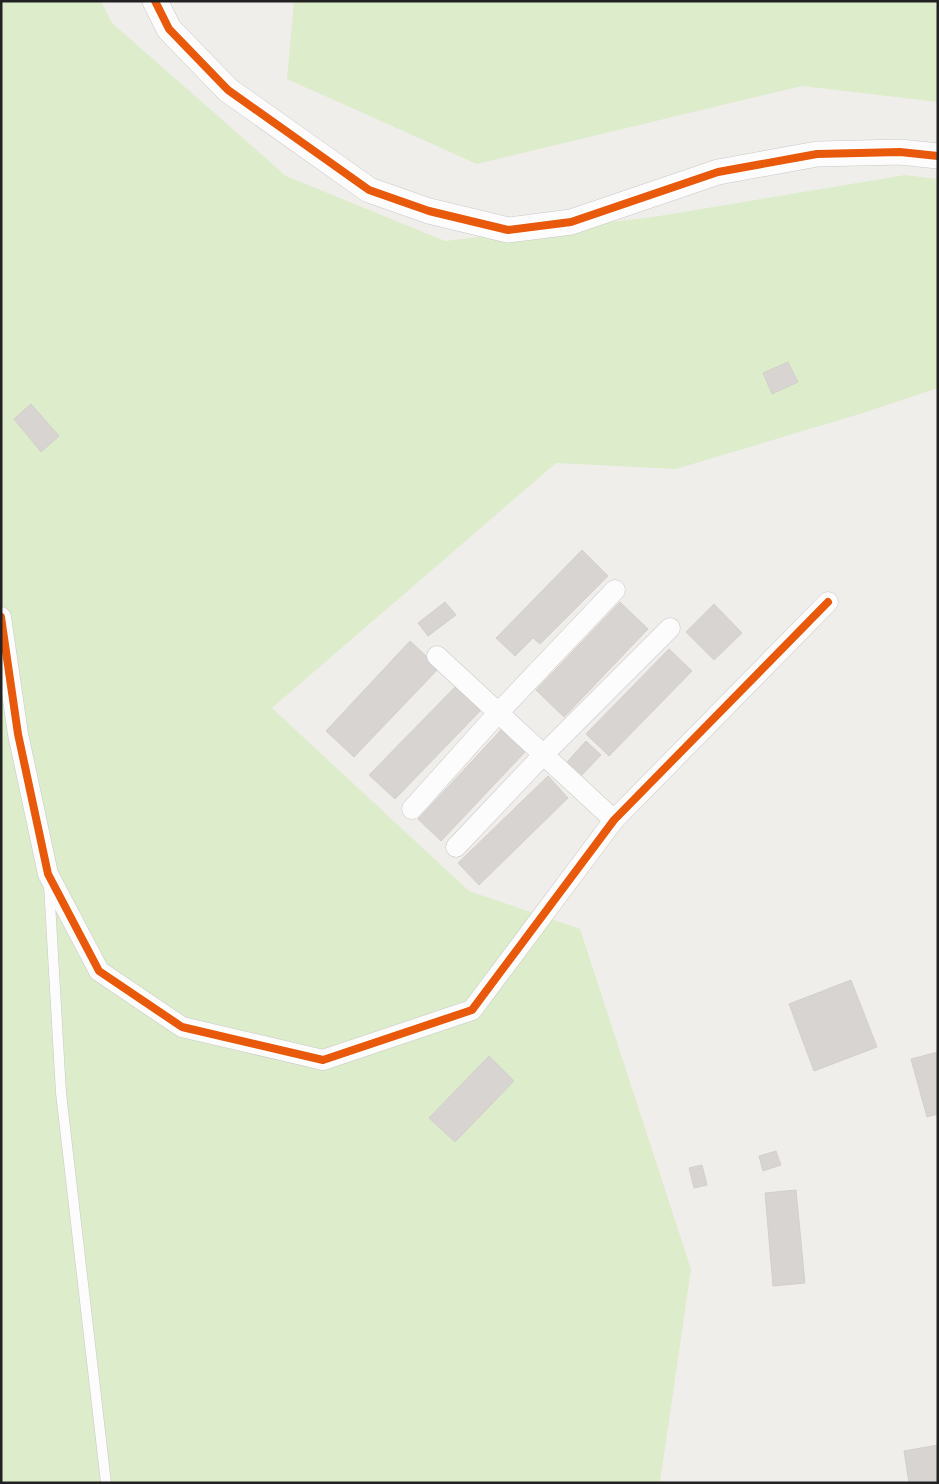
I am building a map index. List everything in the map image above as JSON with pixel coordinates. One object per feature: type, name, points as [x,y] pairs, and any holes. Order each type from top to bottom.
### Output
[{"type":"street","points":[[155,1],[169,29],[228,90],[369,190],[429,211],[508,230],[571,222],[718,172],[817,154],[900,152],[938,156]]},
{"type":"street","points":[[412,809],[498,713],[615,590]]},
{"type":"street","points":[[1,617],[18,734],[48,874],[99,971],[182,1027],[323,1060],[472,1010],[614,820],[828,602]]},
{"type":"street","points":[[456,847],[543,755],[670,628]]},
{"type":"street","points":[[437,656],[614,820]]},
{"type":"lane","points":[[48,874],[61,1093],[106,1483]]},
{"type":"green space","points":[[1,1],[101,1],[112,23],[286,176],[445,241],[653,217],[905,175],[938,179],[938,388],[863,413],[676,469],[556,463],[272,708],[469,891],[580,929],[691,1269],[660,1483],[1,1483]]},
{"type":"green space","points":[[294,1],[938,1],[938,102],[802,86],[477,164],[287,79]]},
{"type":"building","points":[[788,362],[798,382],[772,394],[763,373]]},
{"type":"building","points":[[31,404],[59,436],[41,452],[14,419]]},
{"type":"building","points":[[582,550],[608,576],[540,644],[533,638],[515,656],[496,638]]},
{"type":"building","points":[[445,602],[456,615],[428,636],[418,623]]},
{"type":"building","points":[[620,602],[648,629],[564,717],[536,690]]},
{"type":"building","points":[[714,604],[742,633],[714,660],[686,632]]},
{"type":"building","points":[[410,641],[439,668],[354,757],[326,731]]},
{"type":"building","points":[[669,649],[692,671],[609,756],[586,734]]},
{"type":"building","points":[[457,685],[482,709],[395,799],[369,775]]},
{"type":"building","points":[[501,730],[525,752],[441,841],[418,819]]},
{"type":"building","points":[[586,741],[601,755],[581,776],[566,763]]},
{"type":"building","points":[[548,776],[568,798],[479,885],[458,863]]},
{"type":"building","points":[[851,980],[877,1047],[814,1071],[789,1004]]},
{"type":"building","points":[[938,1052],[938,1114],[927,1117],[911,1059]]},
{"type":"building","points":[[489,1056],[514,1081],[455,1142],[429,1118]]},
{"type":"building","points":[[776,1151],[781,1165],[763,1171],[759,1156]]},
{"type":"building","points":[[702,1165],[707,1185],[694,1188],[689,1168]]},
{"type":"building","points":[[796,1190],[805,1283],[773,1286],[765,1193]]},
{"type":"building","points":[[938,1445],[938,1483],[909,1483],[904,1451]]},
{"type":"cycle path","points":[[155,1],[169,29],[228,90],[369,190],[429,211],[508,230],[571,222],[718,172],[817,154],[900,152],[938,156]]},
{"type":"cycle path","points":[[1,617],[18,734],[48,874],[99,971],[182,1027],[323,1060],[472,1010],[614,820],[828,602]]}]
